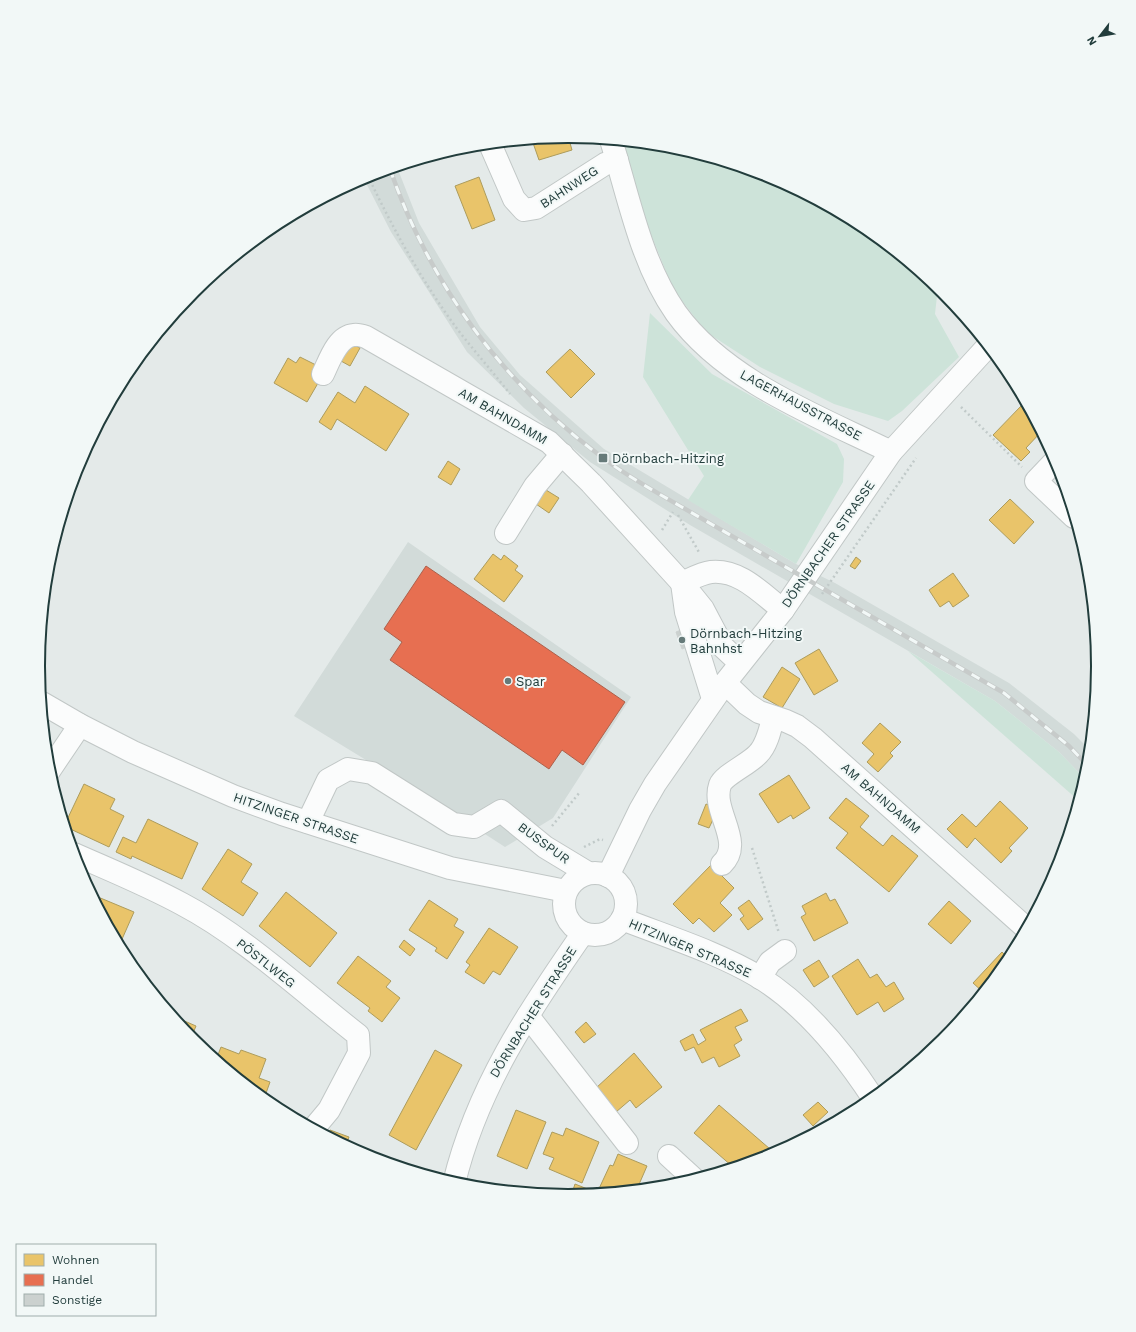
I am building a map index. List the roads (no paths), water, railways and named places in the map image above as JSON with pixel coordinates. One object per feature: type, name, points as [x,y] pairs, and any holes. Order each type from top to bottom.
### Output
[{"type":"street","name":"BAHNWEG","points":[[492,148],[514,199],[524,210],[536,208],[605,164],[614,150]]},
{"type":"street","name":"LAGERHAUSSTRASSE","points":[[614,150],[652,267],[676,312],[701,342],[738,372],[760,386],[891,452]]},
{"type":"street","name":"AM BAHNDAMM","points":[[323,374],[337,347],[344,339],[353,334],[366,337],[539,435],[562,454],[682,583],[703,609],[718,640],[740,663]]},
{"type":"street","name":"DÖRNBACHER STRASSE","points":[[598,875],[643,803],[719,691],[783,610],[891,452],[984,350]]},
{"type":"street","points":[[506,533],[535,486],[562,454]]},
{"type":"street","points":[[1051,465],[1036,481],[1067,510]]},
{"type":"street","points":[[719,691],[690,625],[682,583],[710,572],[725,572],[751,584],[783,610]]},
{"type":"street","name":"AM BAHNDAMM","points":[[719,691],[747,704],[759,712],[797,726],[813,738],[1023,925]]},
{"type":"street","name":"HITZINGER STRASSE","points":[[46,706],[80,725],[133,752],[233,796],[400,854],[484,876],[534,883],[566,891]]},
{"type":"street","points":[[722,864],[728,858],[730,850],[729,838],[721,807],[719,794],[720,786],[723,780],[750,762],[760,753],[766,742],[774,718]]},
{"type":"street","points":[[54,763],[80,725]]},
{"type":"street","name":"BUSSPUR","points":[[308,822],[328,780],[348,769],[372,773],[453,824],[474,827],[501,811],[538,842],[598,875]]},
{"type":"street","name":"PÖSTLWEG","points":[[82,858],[183,904],[216,925],[250,949],[358,1035],[359,1053],[329,1110],[317,1125]]},
{"type":"street","points":[[598,875],[623,891],[626,905],[622,919],[617,926],[601,935],[583,933],[574,928],[564,911],[566,891],[575,880],[598,875]]},
{"type":"street","name":"HITZINGER STRASSE","points":[[622,919],[721,958],[760,978],[794,1003],[823,1032],[859,1076],[870,1093]]},
{"type":"street","name":"DÖRNBACHER STRASSE","points":[[456,1176],[462,1150],[474,1116],[490,1082],[528,1016],[583,933]]},
{"type":"street","points":[[760,978],[770,962],[785,951]]},
{"type":"street","points":[[528,1016],[627,1143]]},
{"type":"street","points":[[668,1156],[689,1174]]},
{"type":"railway","points":[[392,174],[407,212],[426,253],[474,330],[503,365],[534,398],[567,429],[603,458],[641,483],[1004,693],[1069,746],[1082,760]]},
{"type":"place","name":"Dörnbach-Hitzing","points":[[603,458]]},
{"type":"place","name":"Dörnbach-Hitzing Bahnhst","points":[[682,640]]},
{"type":"place","name":"Spar","points":[[508,681]]}]
